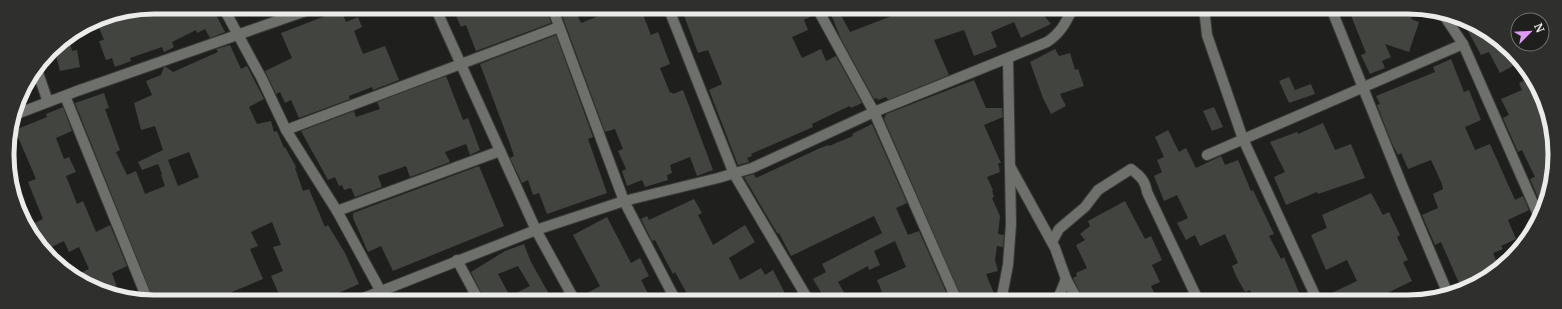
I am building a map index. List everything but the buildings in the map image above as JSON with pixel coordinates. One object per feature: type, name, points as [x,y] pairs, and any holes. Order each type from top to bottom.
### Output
[{"type":"street","points":[[227,14],[239,34],[286,130],[337,211],[383,295]]},
{"type":"street","points":[[20,112],[297,14]]},
{"type":"street","points":[[438,14],[536,230],[572,295]]},
{"type":"street","points":[[554,14],[624,201],[673,295]]},
{"type":"street","points":[[670,14],[734,174],[805,295]]},
{"type":"street","points":[[820,14],[874,112],[954,295]]},
{"type":"street","points":[[371,295],[536,230],[624,201],[734,174],[766,162],[874,112],[1008,60],[1048,42],[1057,36],[1063,29],[1070,14]]},
{"type":"street","points":[[1205,14],[1207,35],[1243,139],[1315,295]]},
{"type":"street","points":[[1333,14],[1446,290]]},
{"type":"street","points":[[1449,20],[1462,44],[1536,210]]},
{"type":"street","points":[[286,130],[559,27]]},
{"type":"street","points":[[1207,155],[1462,44]]},
{"type":"street","points":[[1002,295],[1010,244],[1008,60]]},
{"type":"street","points":[[39,75],[48,102]]},
{"type":"street","points":[[65,96],[146,295]]},
{"type":"street","points":[[337,211],[500,150]]},
{"type":"street","points":[[1010,166],[1059,254],[1066,279],[1075,295]]},
{"type":"street","points":[[1052,242],[1059,229],[1085,207],[1098,190],[1131,169],[1142,177],[1146,184],[1147,192],[1196,295]]},
{"type":"street","points":[[457,260],[476,295]]},
{"type":"street","points":[[1059,295],[1066,279]]}]
